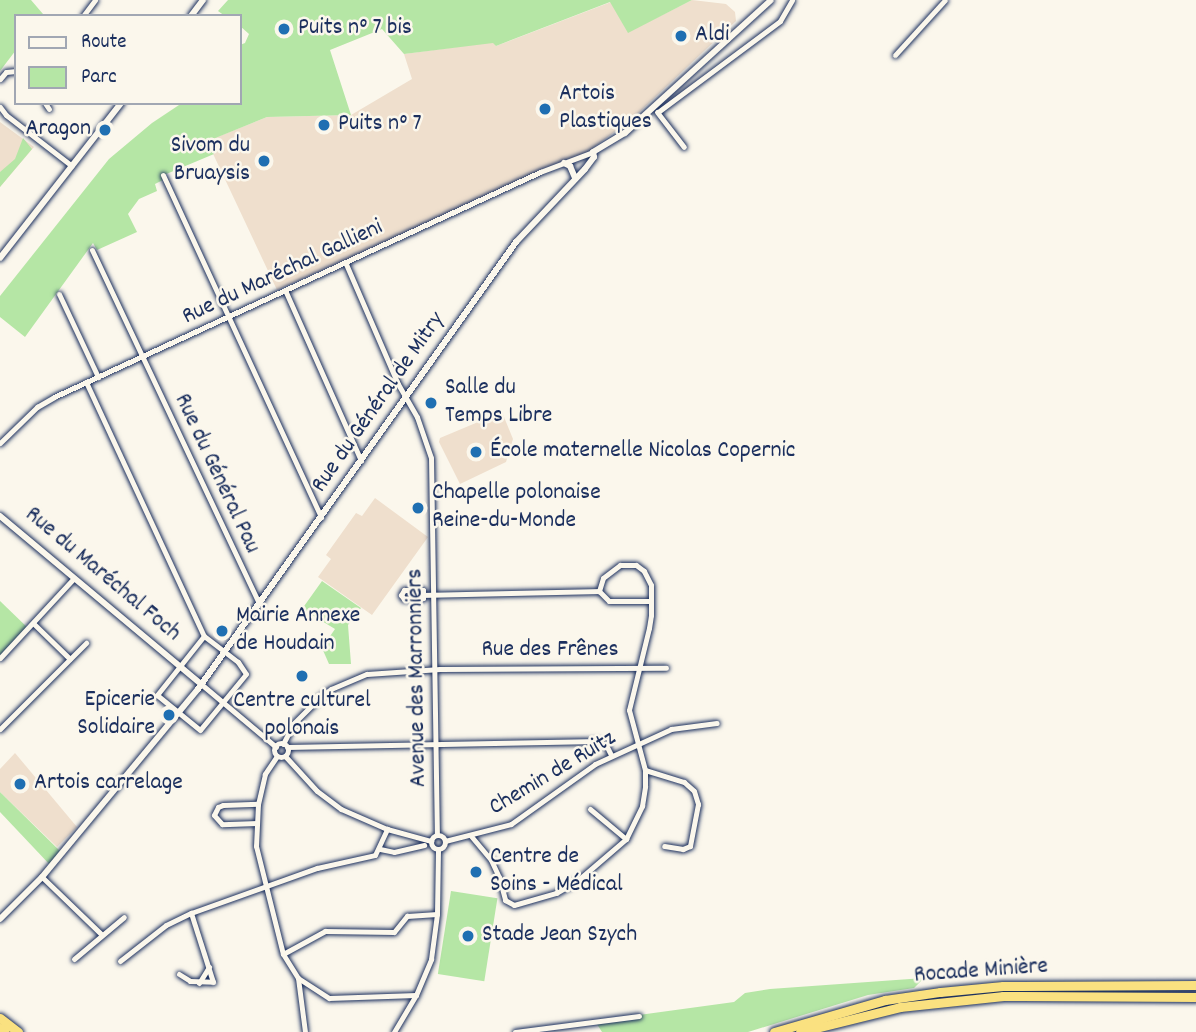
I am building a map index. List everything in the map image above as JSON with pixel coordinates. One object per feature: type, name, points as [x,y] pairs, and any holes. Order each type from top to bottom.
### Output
[{"type":"highway","name":"Rocade Minière","points":[[774,1032],[885,1000],[940,992],[1016,986],[1196,985]]},
{"type":"highway","name":"Rocade Minière","points":[[800,1032],[900,1007],[1003,996],[1196,997]]},
{"type":"highway","points":[[0,1018],[18,1032]]},
{"type":"highway","points":[[0,1028],[5,1032]]},
{"type":"street","points":[[762,9],[765,0]]},
{"type":"street","points":[[655,110],[771,0]]},
{"type":"street","points":[[593,152],[710,75],[784,16],[792,0]]},
{"type":"street","points":[[895,55],[945,0]]},
{"type":"street","points":[[0,258],[119,105]]},
{"type":"street","points":[[0,107],[6,115],[72,166]]},
{"type":"street","points":[[655,110],[684,147]]},
{"type":"street","name":"Rue du Maréchal Gallieni","points":[[0,443],[37,407],[86,382],[593,152]]},
{"type":"street","name":"Rue du Général de Mitry","points":[[0,919],[42,877],[179,713],[516,242],[591,162],[593,152]]},
{"type":"street","points":[[564,163],[570,166],[575,178]]},
{"type":"street","points":[[163,175],[321,517]]},
{"type":"street","name":"Rue du Général Pau","points":[[92,250],[259,604]]},
{"type":"street","name":"Avenue des Marronniers","points":[[346,264],[405,400],[416,417],[431,458],[437,835]]},
{"type":"street","points":[[285,290],[361,461]]},
{"type":"street","points":[[59,294],[98,377]]},
{"type":"street","points":[[86,382],[204,636],[245,669],[246,674],[234,691],[200,730],[157,695],[178,664],[204,636]]},
{"type":"street","name":"Rue du Maréchal Foch","points":[[0,516],[201,684]]},
{"type":"street","points":[[471,836],[491,860],[505,900],[514,905],[556,893],[596,867],[626,839],[642,806],[645,769],[636,744],[629,710],[637,668],[649,628],[649,578],[636,565],[620,565],[609,570],[603,578],[600,591]]},
{"type":"street","points":[[0,658],[74,578]]},
{"type":"street","points":[[423,595],[600,591],[610,601],[651,601]]},
{"type":"street","points":[[34,624],[69,659]]},
{"type":"street","points":[[0,729],[86,643]]},
{"type":"street","name":"Rue des Frênes","points":[[285,756],[285,746],[301,714],[342,683],[385,671],[666,668]]},
{"type":"street","points":[[201,684],[276,747],[277,756],[265,774],[258,804],[257,857],[283,954],[298,978],[315,991],[336,999],[416,995]]},
{"type":"street","name":"Chemin de Ruitz","points":[[445,841],[511,824],[611,755],[636,744],[671,729],[718,723]]},
{"type":"street","points":[[276,747],[598,741],[606,746],[611,755]]},
{"type":"street","points":[[277,756],[285,756],[317,791],[341,809],[387,829],[431,841]]},
{"type":"street","points":[[645,769],[684,782],[694,791],[698,804],[690,846],[683,849],[664,846]]},
{"type":"street","points":[[257,823],[222,824],[214,815],[223,805],[258,804]]},
{"type":"street","points":[[590,809],[626,839]]},
{"type":"street","points":[[120,961],[148,938],[191,913],[317,868],[370,856],[380,849],[387,829]]},
{"type":"street","points":[[437,835],[445,841],[444,847],[433,847],[431,841],[437,835]]},
{"type":"street","points":[[380,849],[394,852],[424,845]]},
{"type":"street","points":[[394,1032],[416,995],[431,959],[437,914],[438,849]]},
{"type":"street","points":[[42,877],[102,935]]},
{"type":"street","points":[[179,974],[199,983],[213,982],[191,913]]},
{"type":"street","points":[[283,954],[325,932],[394,932],[407,916],[437,914]]},
{"type":"street","points":[[74,959],[124,917]]},
{"type":"street","points":[[199,983],[209,967]]},
{"type":"street","points":[[298,978],[305,1032]]},
{"type":"street","points":[[515,1032],[639,1016]]},
{"type":"shaded area","points":[[692,0],[726,4],[735,12],[736,21],[633,118],[582,156],[277,290],[207,141],[267,117],[351,115],[412,79],[404,54],[493,42],[496,46],[611,2],[628,32]]},
{"type":"shaded area","points":[[0,122],[34,147],[0,187]]},
{"type":"shaded area","name":"École maternelle Nicolas Copernic","points":[[502,412],[513,439],[506,462],[460,484],[439,442],[440,438]]},
{"type":"shaded area","points":[[375,498],[428,537],[372,615],[318,577],[331,559],[326,555],[356,513],[362,516]]},
{"type":"shaded area","points":[[15,753],[77,827],[57,847],[0,792],[0,769]]},
{"type":"green space","points":[[0,0],[31,0],[43,14],[14,14],[14,53],[0,71]]},
{"type":"green space","points":[[228,0],[692,0],[628,33],[610,2],[496,46],[493,43],[404,54],[382,29],[330,50],[351,115],[267,117],[208,141],[214,154],[164,175],[165,179],[155,184],[157,191],[139,199],[128,214],[137,232],[97,250],[93,243],[25,337],[0,317],[0,296],[109,159],[152,123],[179,105],[242,105],[242,44],[249,34],[242,28],[242,14],[222,14],[218,11]]},
{"type":"green space","points":[[23,138],[32,149],[0,187],[0,172],[15,159]]},
{"type":"green space","points":[[322,581],[361,608],[348,625],[351,664],[329,664],[322,648],[335,629],[302,609]]},
{"type":"green space","points":[[0,601],[29,629],[0,658]]},
{"type":"green space","points":[[0,792],[62,853],[51,866],[0,812]]},
{"type":"green space","name":"Stade Jean Szych","points":[[451,891],[497,898],[484,981],[438,974]]},
{"type":"green space","points":[[924,978],[914,988],[868,995],[748,1032],[602,1032],[595,1021],[734,1002],[745,993],[770,989]]},
{"type":"place","name":"Puits n° 7 bis","points":[[284,29]]},
{"type":"place","name":"Aldi","points":[[681,36]]},
{"type":"place","name":"Artois Plastiques","points":[[545,109]]},
{"type":"place","name":"Puits n° 7","points":[[324,125]]},
{"type":"place","name":"Aragon","points":[[105,130]]},
{"type":"place","name":"Sivom du Bruaysis","points":[[264,161]]},
{"type":"place","name":"Salle du Temps Libre","points":[[431,403]]},
{"type":"place","name":"École maternelle Nicolas Copernic","points":[[476,452]]},
{"type":"place","name":"Chapelle polonaise Reine-du-Monde","points":[[418,508]]},
{"type":"place","name":"Mairie Annexe de Houdain","points":[[222,631]]},
{"type":"place","name":"Centre culturel polonais","points":[[302,676]]},
{"type":"place","name":"Epicerie Solidaire","points":[[169,715]]},
{"type":"place","name":"Artois carrelage","points":[[20,784]]},
{"type":"place","name":"Centre de Soins - Médical","points":[[476,872]]},
{"type":"place","name":"Stade Jean Szych","points":[[468,936]]}]
